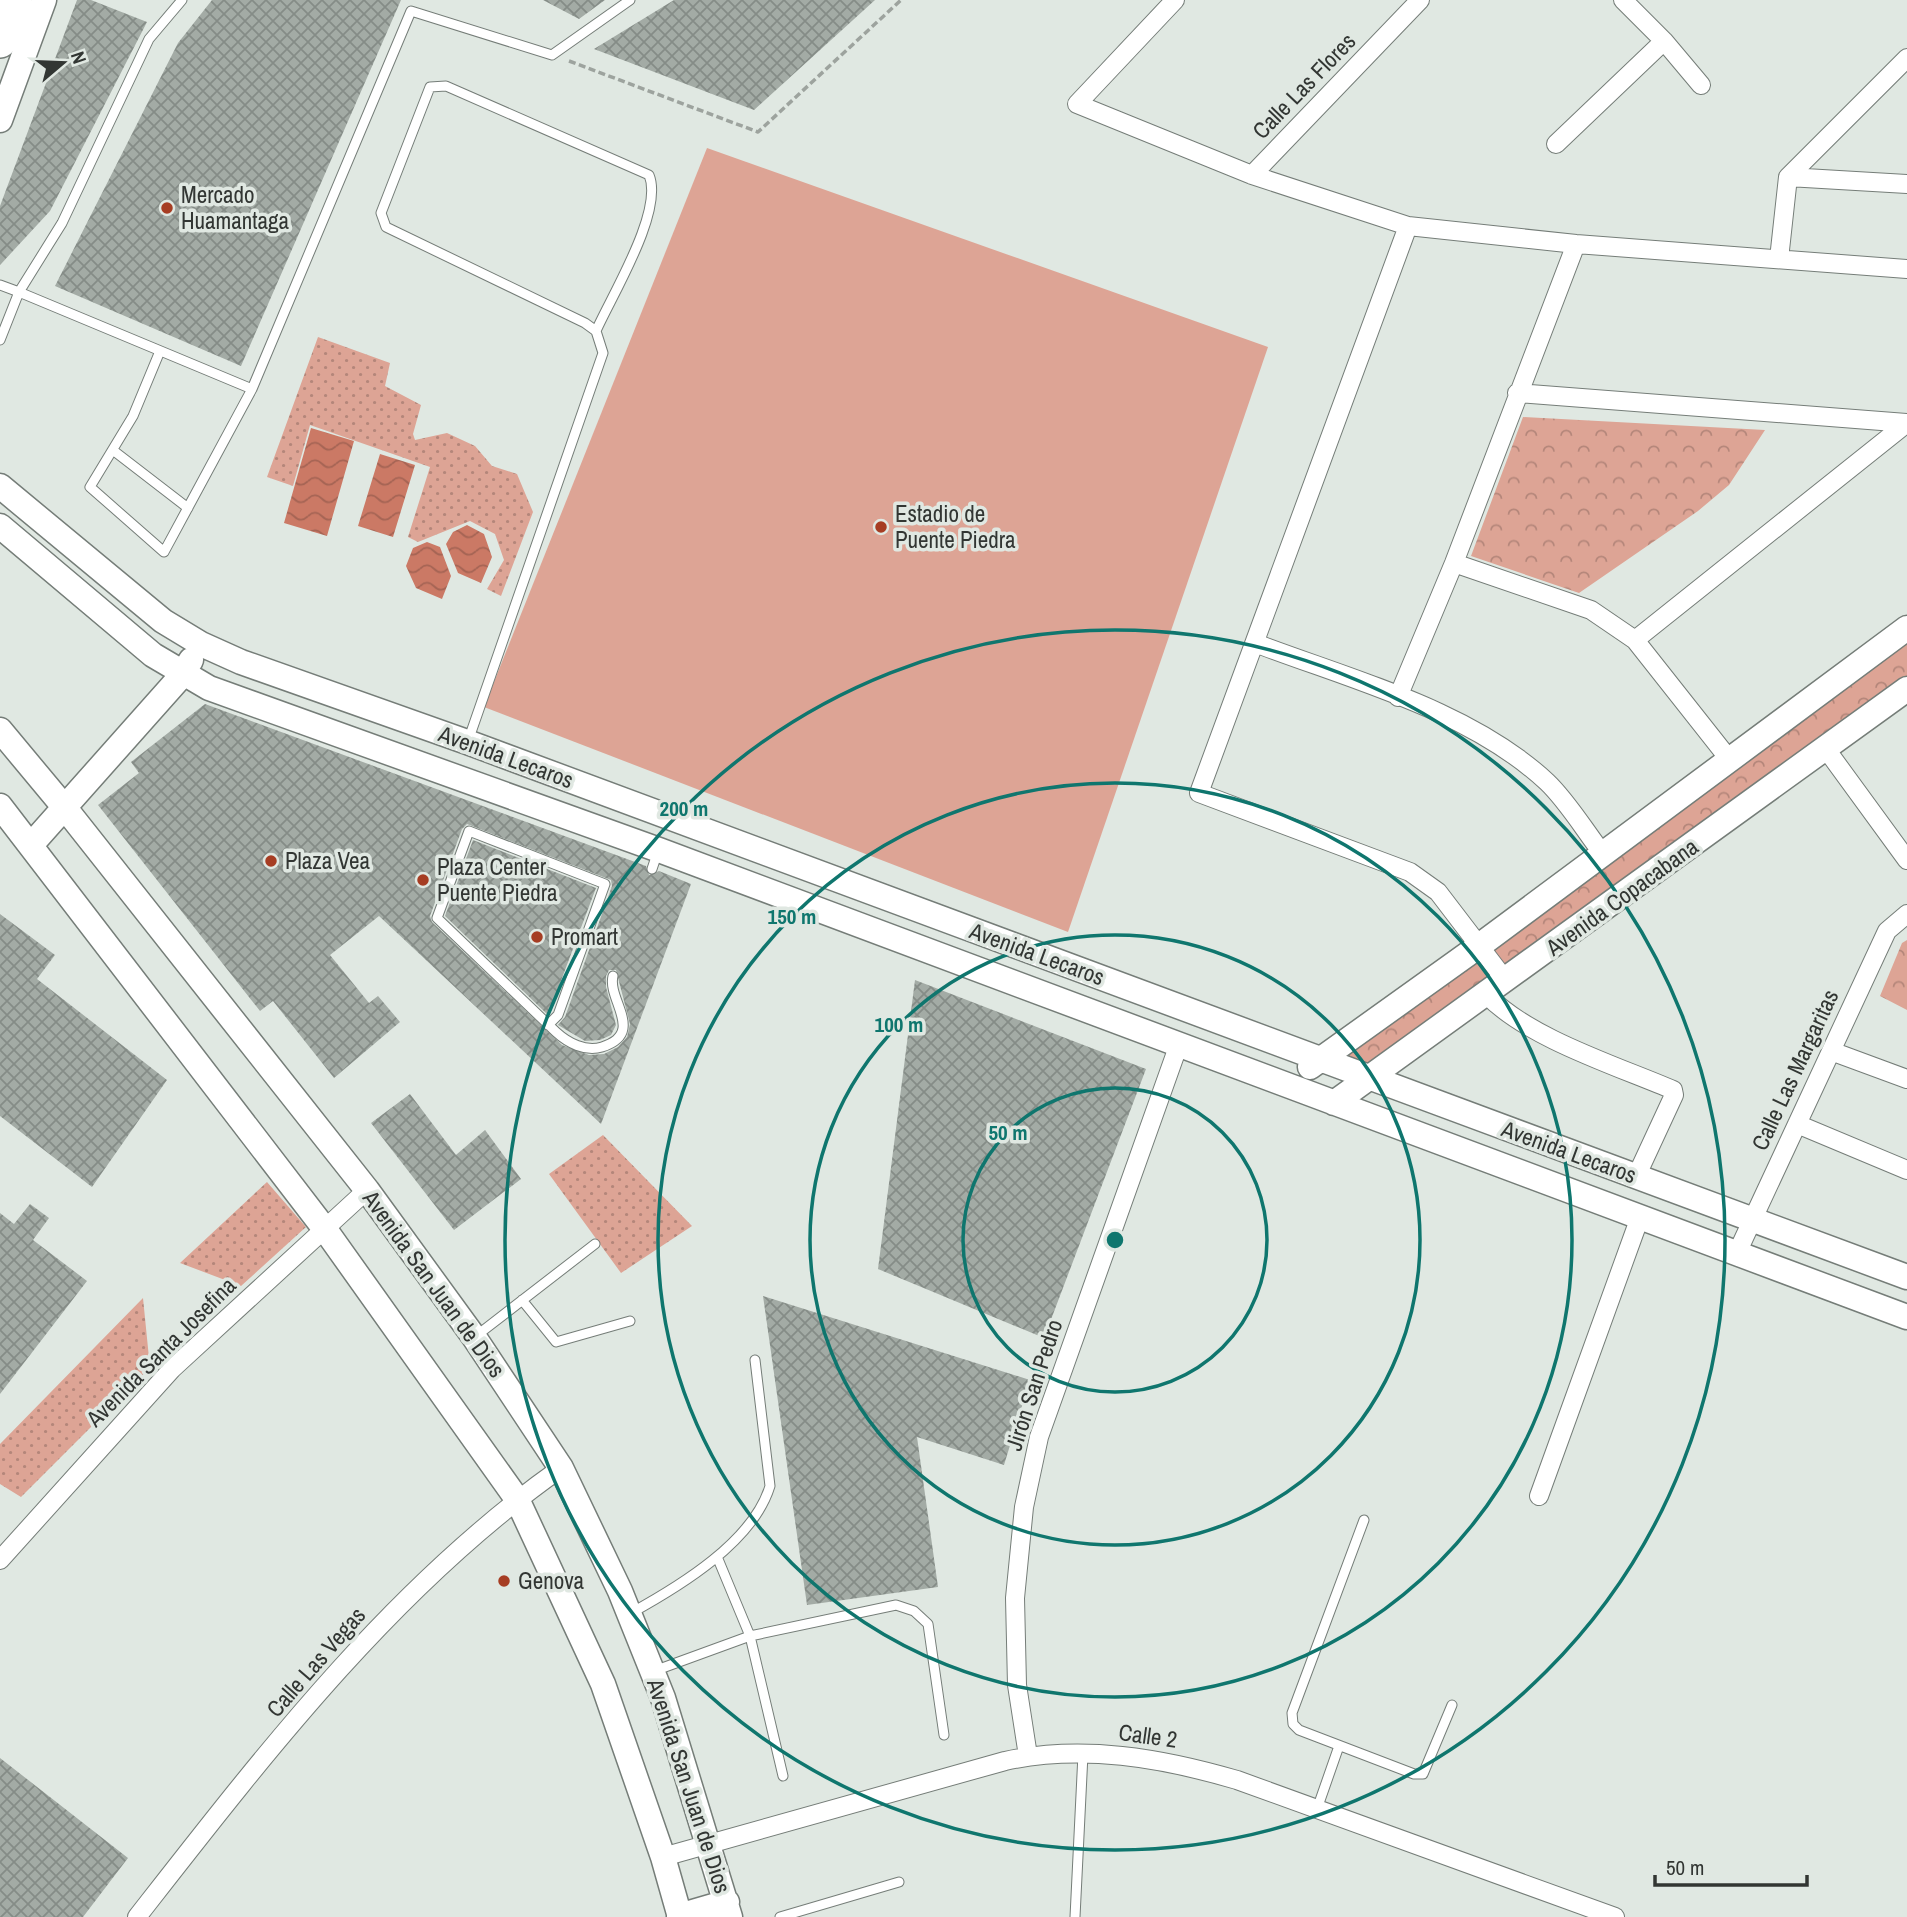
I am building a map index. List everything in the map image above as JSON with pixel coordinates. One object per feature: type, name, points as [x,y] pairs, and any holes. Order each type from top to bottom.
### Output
[{"type":"highway","points":[[0,41],[15,0]]},
{"type":"main road","points":[[0,120],[44,0]]},
{"type":"main road","name":"Avenida Lecaros","points":[[0,486],[163,621],[201,644],[241,662],[467,742],[1907,1277]]},
{"type":"main road","name":"Avenida Lecaros","points":[[0,526],[142,646],[209,688],[655,859],[1179,1044],[1907,1317]]},
{"type":"main road","points":[[1288,1085],[1318,1060],[1479,946],[1907,628]]},
{"type":"main road","points":[[31,845],[183,674],[201,644]]},
{"type":"main road","name":"Avenida Copacabana","points":[[1334,1103],[1497,988],[1907,689]]},
{"type":"main road","name":"Avenida San Juan de Dios","points":[[0,730],[65,808],[367,1190],[474,1337],[561,1468],[653,1672],[729,1910]]},
{"type":"main road","name":"Avenida San Juan de Dios","points":[[0,806],[324,1228],[427,1369],[517,1499],[603,1684],[663,1857],[679,1916]]},
{"type":"main road","points":[[679,1916],[729,1910]]},
{"type":"street","points":[[1175,0],[1077,104],[1252,175],[1408,226],[1576,244],[1907,269]]},
{"type":"street","name":"Calle Las Flores","points":[[1252,175],[1420,0]]},
{"type":"street","points":[[1623,0],[1664,41],[1701,85]]},
{"type":"street","points":[[1556,144],[1664,41]]},
{"type":"street","points":[[1779,260],[1788,177],[1907,58]]},
{"type":"street","points":[[1788,177],[1907,184]]},
{"type":"street","points":[[1408,226],[1199,793],[1410,872],[1438,892],[1479,946],[1504,1012],[1577,1049],[1673,1090],[1674,1096],[1636,1177]]},
{"type":"street","points":[[1398,697],[1454,563],[1576,244]]},
{"type":"street","points":[[1517,393],[1907,423]]},
{"type":"street","points":[[1635,640],[1907,423]]},
{"type":"street","points":[[1454,563],[1591,610],[1635,640],[1729,759]]},
{"type":"street","points":[[1255,643],[1465,724],[1511,753],[1549,784],[1603,854]]},
{"type":"street","points":[[1826,749],[1907,860]]},
{"type":"street","name":"Calle Las Margaritas","points":[[1737,1253],[1887,931],[1907,914]]},
{"type":"street","name":"Jirón San Pedro","points":[[1028,1756],[1017,1685],[1015,1598],[1029,1484],[1039,1437],[1179,1044]]},
{"type":"street","points":[[1832,1051],[1907,1079]]},
{"type":"street","points":[[1797,1124],[1907,1170]]},
{"type":"street","name":"Avenida Santa Josefina","points":[[0,1560],[172,1369],[367,1190]]},
{"type":"street","points":[[1539,1496],[1640,1217]]},
{"type":"street","name":"Calle Las Vegas","points":[[137,1917],[216,1817],[389,1614],[517,1499],[561,1468]]},
{"type":"street","name":"Calle 2","points":[[663,1857],[1028,1756],[1083,1754],[1152,1759],[1197,1768],[1615,1917]]},
{"type":"lane","points":[[0,340],[19,292],[62,223],[149,39],[182,0]]},
{"type":"lane","points":[[160,351],[133,416],[90,487],[164,552],[252,388],[411,11],[552,55],[630,0]]},
{"type":"lane","points":[[467,742],[603,353],[602,342],[596,331],[386,227],[381,213],[384,203],[430,87],[446,86],[649,175],[654,186],[650,213],[596,331]]},
{"type":"lane","points":[[0,285],[252,388]]},
{"type":"lane","points":[[114,451],[188,508]]},
{"type":"lane","points":[[548,1025],[558,1015],[605,884],[469,831],[437,918],[548,1025],[577,1046],[594,1049],[618,1036],[624,1016],[612,987],[613,976]]},
{"type":"lane","points":[[474,1337],[595,1244]]},
{"type":"lane","points":[[522,1300],[556,1342],[630,1321]]},
{"type":"lane","points":[[629,1614],[718,1559],[766,1499],[770,1486],[755,1360]]},
{"type":"lane","points":[[1364,1520],[1292,1713],[1293,1724],[1299,1730],[1339,1746],[1414,1774],[1423,1774],[1452,1705]]},
{"type":"lane","points":[[718,1559],[750,1636],[783,1776]]},
{"type":"lane","points":[[653,1672],[750,1636],[896,1605],[914,1611],[928,1624],[944,1735]]},
{"type":"lane","points":[[1317,1809],[1339,1746]]},
{"type":"lane","points":[[1075,1917],[1083,1754]]},
{"type":"lane","points":[[780,1917],[899,1882]]},
{"type":"path","points":[[552,55],[758,132],[901,0]]},
{"type":"green space","name":"Estadio de Puente Piedra","points":[[707,148],[1268,347],[1068,932],[484,707]]},
{"type":"green space","points":[[318,337],[390,363],[385,386],[421,405],[413,434],[415,440],[447,433],[475,446],[492,466],[517,474],[533,512],[501,596],[487,589],[504,560],[495,534],[470,521],[418,542],[408,537],[430,467],[310,425],[293,486],[267,477]]},
{"type":"green space","points":[[1523,417],[1765,430],[1729,485],[1698,511],[1579,593],[1471,556]]},
{"type":"green space","points":[[1907,640],[1907,678],[1507,974],[1486,948]]},
{"type":"green space","points":[[1907,940],[1907,1010],[1880,996],[1902,943]]},
{"type":"green space","points":[[1478,951],[1501,981],[1367,1073],[1326,1059]]},
{"type":"green space","points":[[603,1135],[692,1226],[621,1273],[549,1174]]},
{"type":"green space","points":[[267,1182],[306,1227],[241,1286],[180,1263]]},
{"type":"green space","points":[[143,1298],[150,1368],[21,1497],[0,1484],[0,1444]]},
{"type":"water","points":[[311,428],[354,441],[327,536],[284,523]]},
{"type":"water","points":[[380,454],[415,465],[393,537],[358,526]]},
{"type":"water","points":[[467,525],[484,534],[492,557],[481,583],[458,573],[446,544],[453,532]]},
{"type":"water","points":[[427,542],[440,547],[451,576],[442,599],[416,588],[406,566],[413,548]]},
{"type":"building","points":[[77,0],[91,0],[147,22],[50,211],[0,265],[0,206]]},
{"type":"building","points":[[212,0],[401,0],[241,366],[55,286],[178,43]]},
{"type":"building","points":[[543,0],[605,0],[579,19]]},
{"type":"building","points":[[674,0],[875,0],[754,110],[594,49]]},
{"type":"building","points":[[205,704],[646,866],[649,875],[659,871],[691,884],[601,1124],[379,916],[330,955],[369,1003],[378,996],[400,1022],[334,1078],[273,1001],[260,1011],[98,805],[139,773],[131,762]],"holes":[[[467,824],[611,880],[612,886],[565,1017],[558,1025],[585,1041],[600,1040],[611,1035],[616,1025],[606,987],[606,976],[609,970],[616,970],[630,1024],[627,1037],[618,1047],[604,1054],[589,1055],[562,1045],[432,922],[430,916],[462,829]]]},
{"type":"building","points":[[473,840],[596,888],[548,1015],[445,916]]},
{"type":"building","points":[[0,914],[55,955],[37,979],[167,1080],[92,1187],[0,1116]]},
{"type":"building","points":[[915,980],[1146,1069],[1044,1338],[878,1269]]},
{"type":"building","points":[[410,1094],[456,1155],[485,1130],[521,1179],[454,1230],[371,1123]]},
{"type":"building","points":[[30,1204],[49,1218],[33,1240],[87,1281],[0,1394],[0,1213],[14,1224]]},
{"type":"building","points":[[763,1296],[1030,1380],[1004,1465],[917,1437],[938,1587],[807,1605]]},
{"type":"building","points":[[0,1758],[128,1858],[83,1917],[0,1917]]},
{"type":"place","name":"Mercado Huamantaga","points":[[167,208]]},
{"type":"place","name":"Estadio de Puente Piedra","points":[[881,527]]},
{"type":"place","name":"Plaza Vea","points":[[271,861]]},
{"type":"place","name":"Plaza Center Puente Piedra","points":[[423,880]]},
{"type":"place","name":"Promart","points":[[537,937]]},
{"type":"place","name":"Genova","points":[[504,1581]]}]
